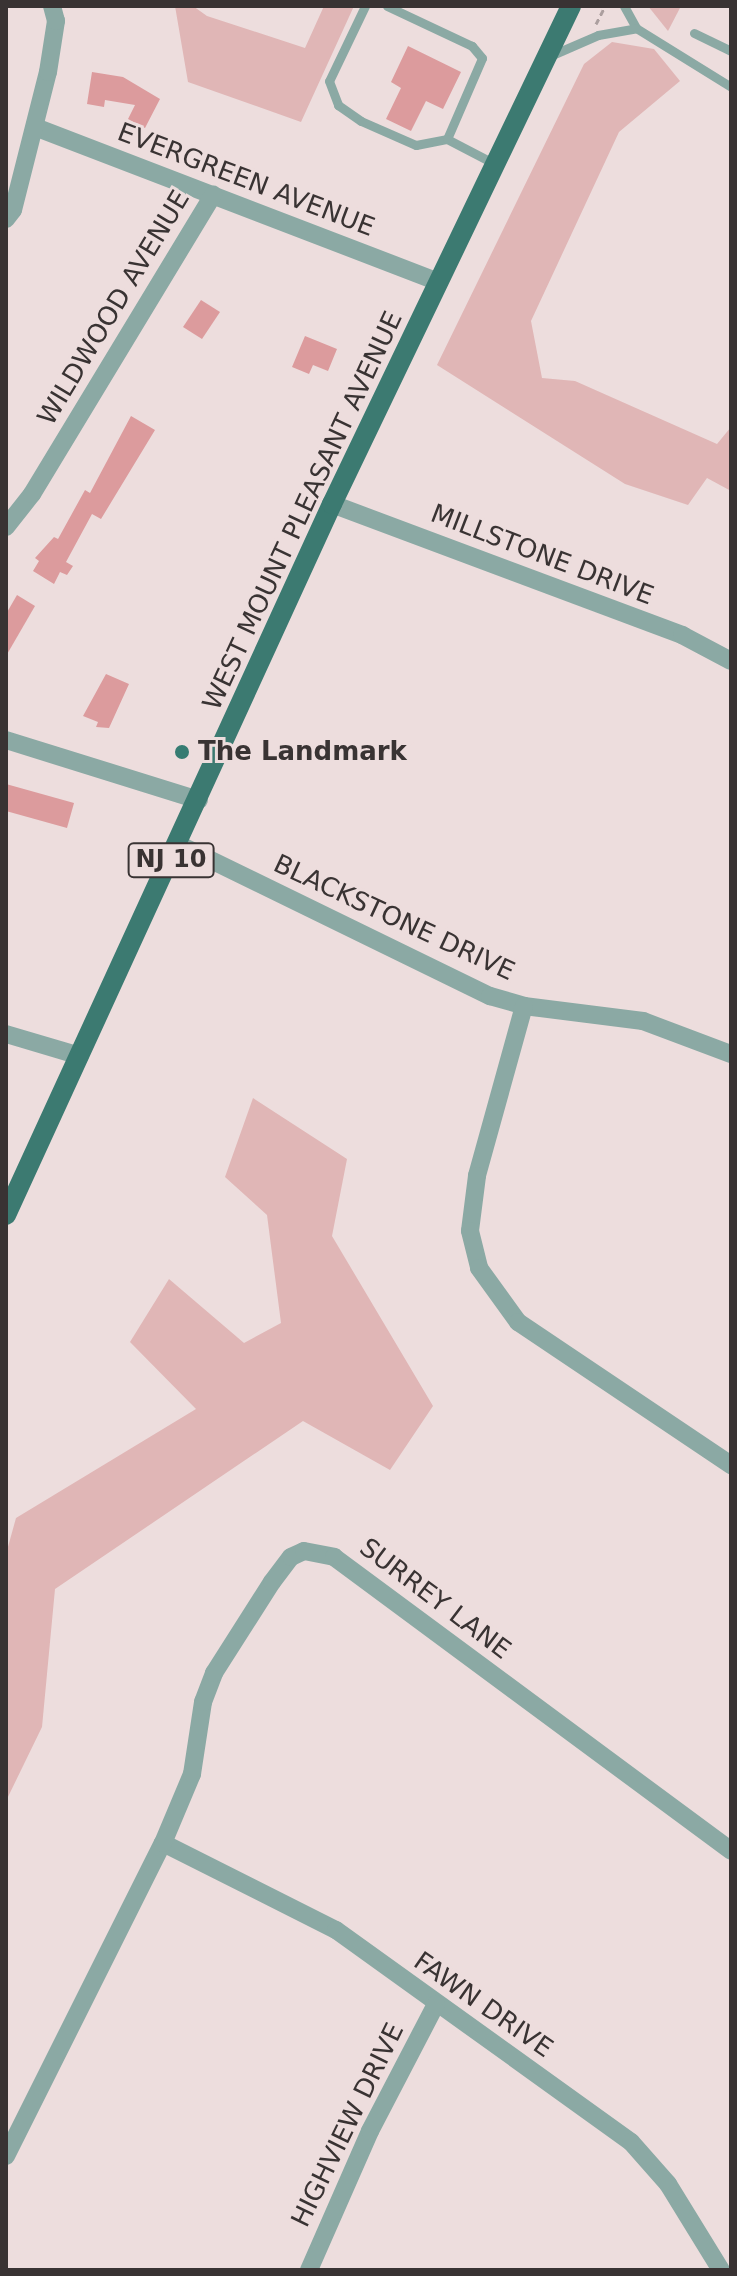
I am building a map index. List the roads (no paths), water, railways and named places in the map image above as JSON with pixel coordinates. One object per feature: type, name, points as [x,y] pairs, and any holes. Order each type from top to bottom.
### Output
[{"type":"main road","name":"WEST MOUNT PLEASANT AVENUE","points":[[6,1215],[199,800],[332,504],[571,6]]},
{"type":"street","points":[[6,219],[35,127],[56,21],[52,6]]},
{"type":"street","name":"EVERGREEN AVENUE","points":[[35,127],[438,282]]},
{"type":"street","name":"WILDWOOD AVENUE","points":[[6,527],[32,494],[213,195]]},
{"type":"street","name":"MILLSTONE DRIVE","points":[[332,504],[682,635],[731,661]]},
{"type":"street","points":[[6,740],[199,800]]},
{"type":"street","name":"BLACKSTONE DRIVE","points":[[178,844],[490,996],[524,1006],[643,1021],[731,1054]]},
{"type":"street","points":[[524,1006],[477,1176],[470,1231],[479,1268],[518,1322],[731,1465]]},
{"type":"street","points":[[6,1034],[80,1056]]},
{"type":"street","name":"SURREY LANE","points":[[6,2156],[163,1843],[192,1774],[203,1702],[214,1673],[291,1557],[318,1550],[731,1851]]},
{"type":"street","name":"FAWN DRIVE","points":[[163,1843],[336,1930],[631,2142],[668,2184],[721,2270]]},
{"type":"street","name":"HIGHVIEW DRIVE","points":[[309,2270],[370,2131],[436,2004]]},
{"type":"lane","points":[[365,6],[329,81],[338,105],[361,121],[416,145],[447,139],[493,163]]},
{"type":"lane","points":[[387,6],[472,46],[482,58],[447,139]]},
{"type":"lane","points":[[624,6],[636,28],[731,87]]},
{"type":"lane","points":[[544,59],[598,35],[636,28]]},
{"type":"lane","points":[[694,33],[731,51]]},
{"type":"place","name":"The Landmark","points":[[182,752]]}]
